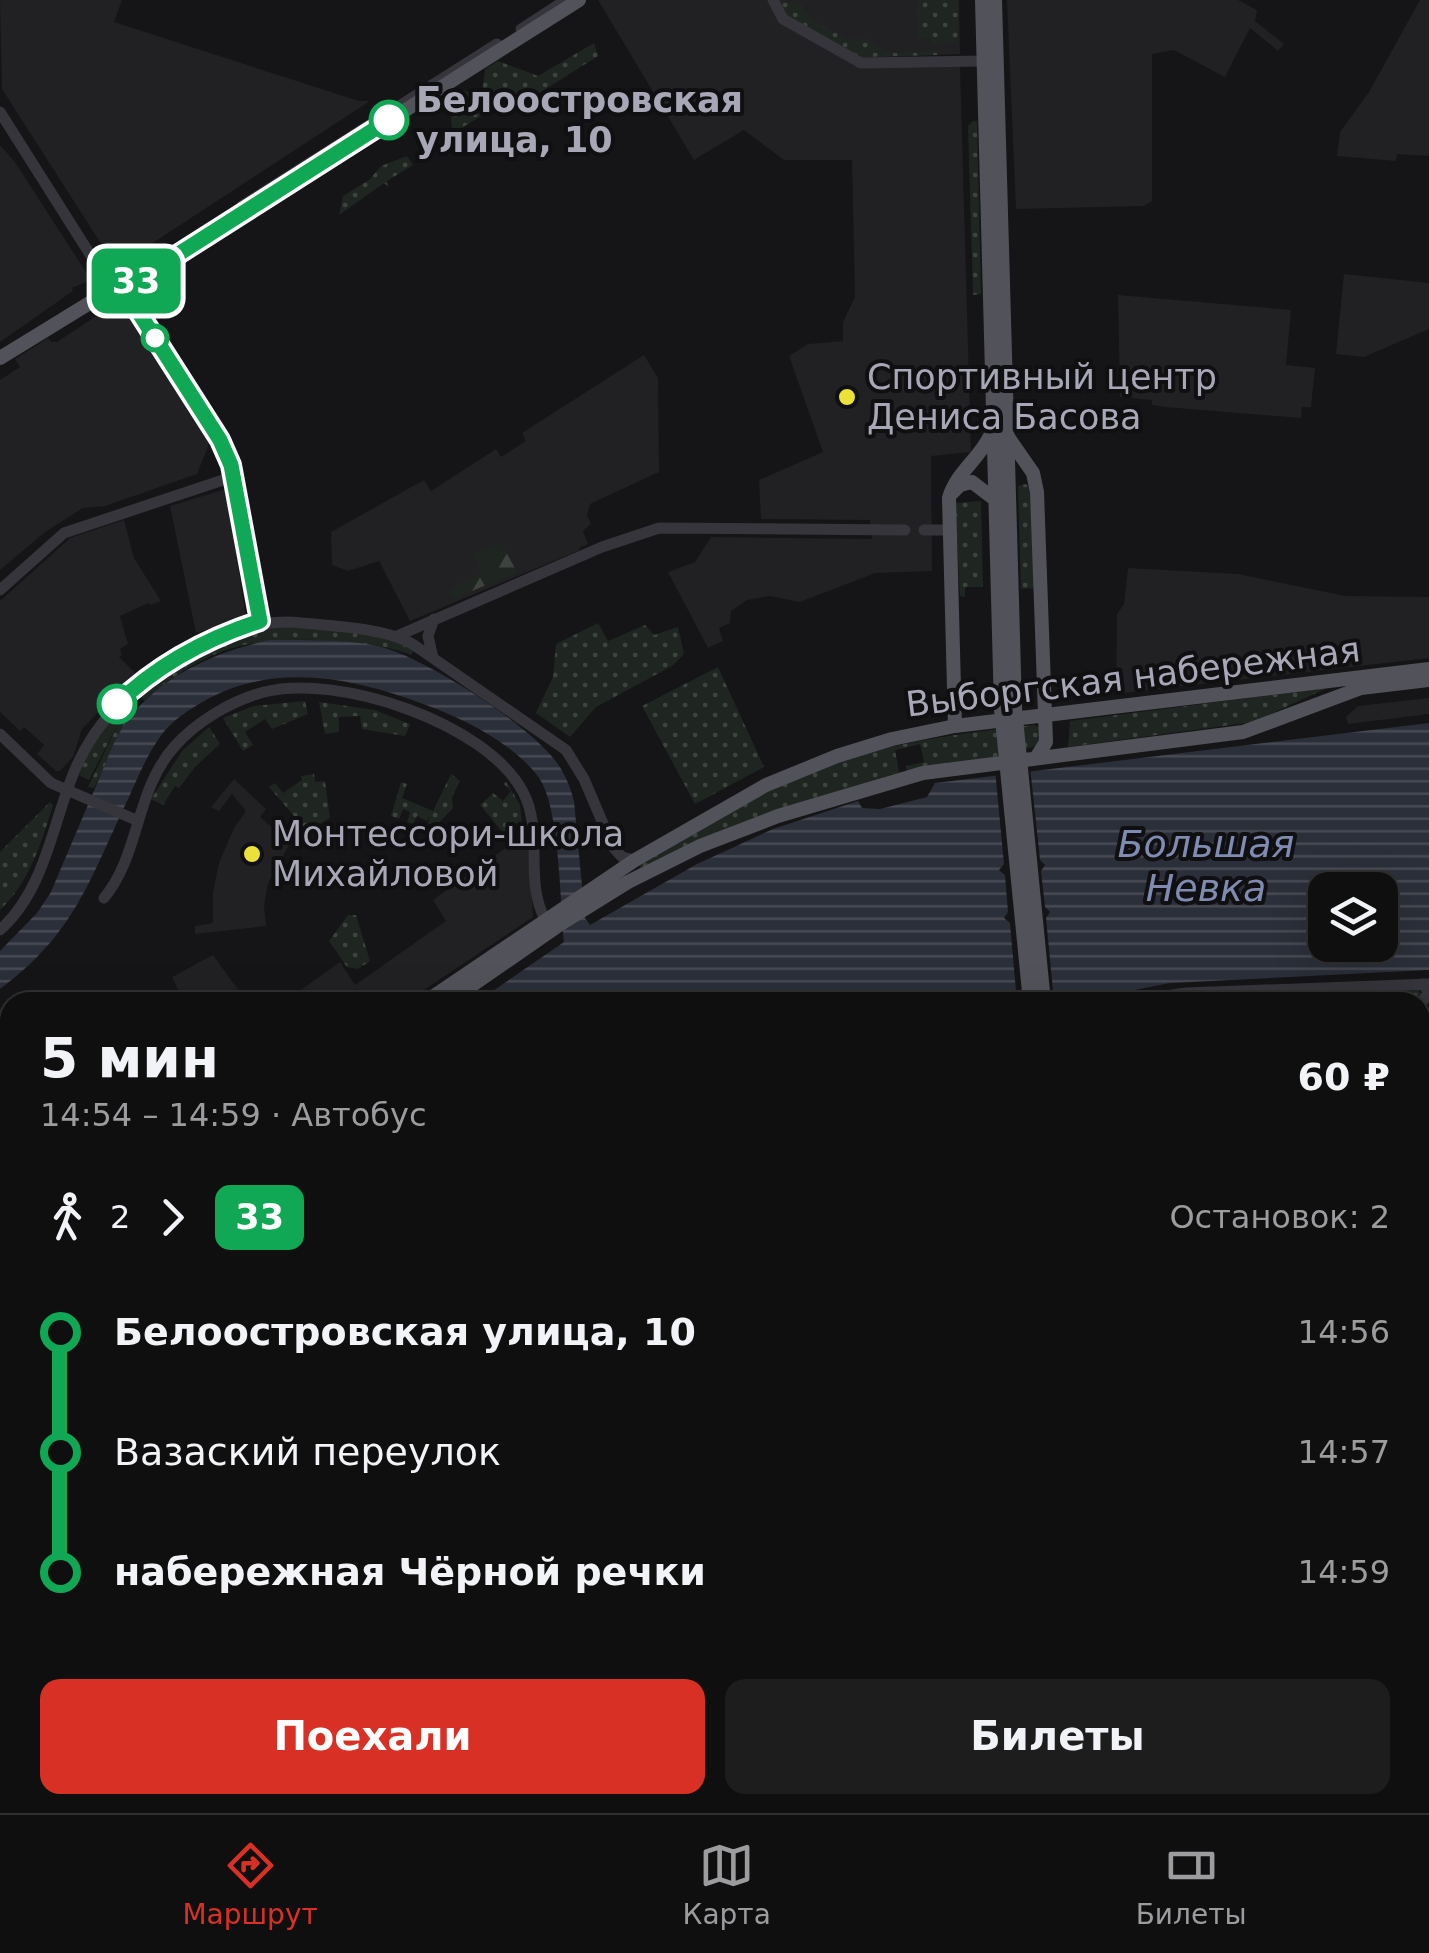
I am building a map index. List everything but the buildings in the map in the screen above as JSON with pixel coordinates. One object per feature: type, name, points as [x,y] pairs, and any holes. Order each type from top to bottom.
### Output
[{"type":"main road","points":[[0,358],[118,288],[133,283],[578,0]]},
{"type":"main road","points":[[982,0],[999,432],[1008,490],[1008,708],[1043,992]]},
{"type":"main road","points":[[995,0],[999,432],[994,498],[1029,992]]},
{"type":"main road","points":[[999,432],[1033,473],[1038,492],[1046,747],[1036,758]]},
{"type":"main road","points":[[955,726],[949,498],[952,486],[999,432]]},
{"type":"main road","points":[[1008,490],[1024,481],[1038,492]]},
{"type":"main road","points":[[949,498],[960,485],[972,482],[994,498]]},
{"type":"main road","name":"Выборгская набережная","points":[[584,900],[635,860],[729,804],[797,770],[892,739],[955,726],[1429,670]]},
{"type":"main road","name":"Выборгская набережная","points":[[584,900],[700,846],[778,816],[924,774],[1243,732],[1361,688],[1429,680]]},
{"type":"main road","points":[[461,992],[584,900]]},
{"type":"main road","points":[[439,992],[545,919],[562,916]]},
{"type":"street","points":[[118,288],[566,0]]},
{"type":"street","points":[[773,0],[783,20],[860,63],[983,61]]},
{"type":"street","points":[[0,112],[93,259],[132,302],[220,440],[234,476],[260,621]]},
{"type":"street","points":[[0,590],[64,533],[234,476]]},
{"type":"street","points":[[397,636],[602,548],[659,528],[905,530]]},
{"type":"street","points":[[924,530],[949,530]]},
{"type":"street","points":[[432,658],[428,636],[434,619]]},
{"type":"street","points":[[0,930],[21,906],[38,872],[67,791],[100,724],[131,690],[203,644],[260,621],[320,624],[397,636],[432,658],[564,748],[578,766],[616,851],[635,860]]},
{"type":"street","points":[[104,898],[116,882],[145,795],[165,757],[185,735],[239,701],[278,690],[311,690],[363,697],[453,730],[506,768],[524,792],[531,812],[538,898],[545,919]]},
{"type":"street","points":[[0,734],[50,782],[136,820]]},
{"type":"street","points":[[1209,992],[1426,984]]},
{"type":"shaded area","points":[[0,0],[122,0],[114,22],[359,101],[370,101],[116,267],[2,89]]},
{"type":"shaded area","points":[[598,0],[768,0],[780,22],[860,67],[960,66],[971,452],[931,456],[932,571],[875,573],[800,602],[769,596],[747,600],[731,611],[730,623],[719,628],[723,641],[708,648],[668,572],[695,562],[711,537],[872,539],[870,520],[761,519],[759,480],[823,452],[789,356],[808,344],[843,341],[843,322],[855,297],[852,160],[784,160],[744,130],[694,160]]},
{"type":"shaded area","points":[[778,0],[959,0],[960,54],[859,58],[787,17]]},
{"type":"shaded area","points":[[1007,0],[1238,0],[1257,10],[1255,21],[1284,44],[1278,51],[1250,28],[1225,77],[1174,50],[1152,54],[1152,201],[1144,206],[1016,209]]},
{"type":"shaded area","points":[[1420,0],[1429,0],[1429,156],[1397,154],[1396,161],[1337,156],[1340,132],[1369,92]]},
{"type":"shaded area","points":[[0,145],[91,280],[72,288],[0,342]]},
{"type":"shaded area","points":[[1344,274],[1429,283],[1429,329],[1364,357],[1336,354]]},
{"type":"shaded area","points":[[1118,295],[1291,310],[1286,365],[1315,368],[1311,407],[1302,407],[1301,418],[1165,407],[1152,405],[1152,400],[1120,397]]},
{"type":"shaded area","points":[[119,301],[211,439],[197,474],[105,506],[83,508],[45,532],[0,570],[0,380],[20,367],[15,359],[48,338],[57,342]]},
{"type":"shaded area","points":[[644,355],[658,378],[659,472],[590,504],[587,515],[591,524],[583,531],[588,544],[580,550],[410,621],[379,561],[348,571],[332,565],[331,532],[424,480],[431,491],[496,449],[501,457],[526,441],[522,433]]},
{"type":"shaded area","points":[[226,489],[246,617],[196,633],[170,506]]},
{"type":"shaded area","points":[[124,520],[134,558],[161,601],[120,616],[128,644],[120,649],[119,657],[135,673],[82,729],[73,757],[56,771],[37,754],[44,745],[24,727],[20,731],[0,712],[0,601],[70,538]]},
{"type":"shaded area","points":[[1128,568],[1238,574],[1345,596],[1429,597],[1429,658],[1116,694],[1117,614],[1124,604]]},
{"type":"shaded area","points":[[1429,698],[1429,714],[1348,724],[1346,717],[1358,706]]},
{"type":"shaded area","name":"Монтессори-школа Михайловой","points":[[234,779],[266,809],[260,817],[290,843],[268,883],[266,926],[195,934],[195,926],[213,923],[213,892],[219,863],[246,811],[232,794],[219,811],[211,807]]},
{"type":"shaded area","points":[[521,837],[527,837],[533,917],[421,992],[298,992],[340,962],[355,985],[446,921],[433,900]]},
{"type":"shaded area","points":[[213,955],[240,992],[179,992],[172,977]]},
{"type":"green space","points":[[779,0],[801,4],[812,20],[847,39],[865,39],[891,53],[937,51],[938,55],[860,57],[788,16]]},
{"type":"green space","points":[[917,0],[958,0],[958,42],[932,44],[931,38],[918,38]]},
{"type":"green space","points":[[594,43],[598,56],[517,107],[482,94],[485,69],[498,61],[538,76]]},
{"type":"green space","points":[[463,90],[494,102],[496,107],[455,132],[449,101],[454,92]]},
{"type":"green space","points":[[977,121],[981,294],[973,295],[968,126]]},
{"type":"green space","points":[[407,156],[413,165],[387,181],[389,187],[384,183],[339,215],[343,196],[369,180],[381,166]]},
{"type":"green space","points":[[1026,484],[1032,489],[1035,588],[1021,589],[1018,486]]},
{"type":"green space","points":[[981,501],[983,587],[965,587],[965,597],[960,596],[955,503]]},
{"type":"green space","points":[[501,543],[517,572],[453,599],[450,589],[482,573],[473,554]]},
{"type":"green space","points":[[598,623],[608,641],[645,625],[654,635],[678,627],[684,654],[672,666],[596,707],[570,737],[536,713],[553,677],[556,644]]},
{"type":"green space","points":[[263,625],[380,635],[414,650],[411,655],[334,641],[255,643],[211,656],[168,681],[145,700],[131,693],[194,652]]},
{"type":"green space","points":[[718,667],[764,767],[695,804],[642,706]]},
{"type":"green space","points":[[1327,688],[1253,722],[1068,747],[1070,721]]},
{"type":"green space","points":[[305,701],[308,714],[272,729],[265,719],[245,732],[253,745],[243,751],[223,718],[254,706]]},
{"type":"green space","points":[[319,702],[375,710],[410,724],[405,736],[362,729],[360,716],[339,717],[339,732],[325,734]]},
{"type":"green space","points":[[120,704],[130,715],[94,788],[88,787],[122,716],[89,780],[79,775]]},
{"type":"green space","points":[[1034,725],[1040,728],[1041,742],[1018,752],[978,760],[907,770],[906,766],[924,762],[920,744],[895,750],[899,772],[753,819],[641,869],[639,865],[749,800],[817,769],[908,743]]},
{"type":"green space","points":[[209,727],[220,744],[179,788],[175,786],[163,805],[151,799],[182,751]]},
{"type":"green space","points":[[314,774],[315,782],[325,781],[330,818],[307,831],[269,787],[275,783],[283,793],[302,780],[301,776]]},
{"type":"green space","points":[[451,774],[460,781],[452,797],[453,808],[434,828],[428,823],[430,816],[427,821],[417,816],[413,824],[407,822],[410,812],[403,809],[399,819],[391,816],[401,782],[407,784],[402,798],[433,811]]},
{"type":"green space","points":[[506,781],[520,805],[522,826],[506,836],[480,805],[493,793],[503,801],[511,791],[504,784]]},
{"type":"green space","points":[[50,802],[53,805],[33,861],[0,910],[0,852]]},
{"type":"green space","points":[[348,915],[356,915],[370,961],[358,969],[347,967],[329,941]]},
{"type":"green space","points":[[1418,989],[1420,992],[1351,992]]},
{"type":"water","name":"Большая Невка","points":[[269,640],[352,642],[398,652],[498,710],[554,759],[571,790],[585,918],[590,925],[697,864],[773,829],[858,801],[862,808],[880,809],[927,797],[935,783],[1429,723],[1429,970],[1170,983],[1124,992],[492,992],[564,942],[555,833],[539,778],[517,754],[488,734],[426,705],[338,680],[279,678],[222,692],[171,724],[147,759],[91,879],[64,925],[26,968],[0,989],[0,951],[37,913],[51,892],[125,724],[159,688],[193,666]]},
{"type":"pier","points":[[1030,767],[1040,860],[1045,865],[1041,871],[1045,907],[1050,912],[1046,918],[1053,992],[1016,992],[1010,923],[1004,918],[1008,912],[1005,875],[999,870],[1004,864],[995,769]]},
{"type":"bus line","name":"33","points":[[117,704],[147,678],[203,644],[260,621],[237,486],[227,455],[132,302],[118,288],[133,283],[389,120]]},
{"type":"place","name":"Белоостровская улица, 10","points":[[389,120]]},
{"type":"place","name":"Спортивный центр Дениса Басова","points":[[847,397]]},
{"type":"place","name":"Монтессори-школа Михайловой","points":[[252,854]]}]
